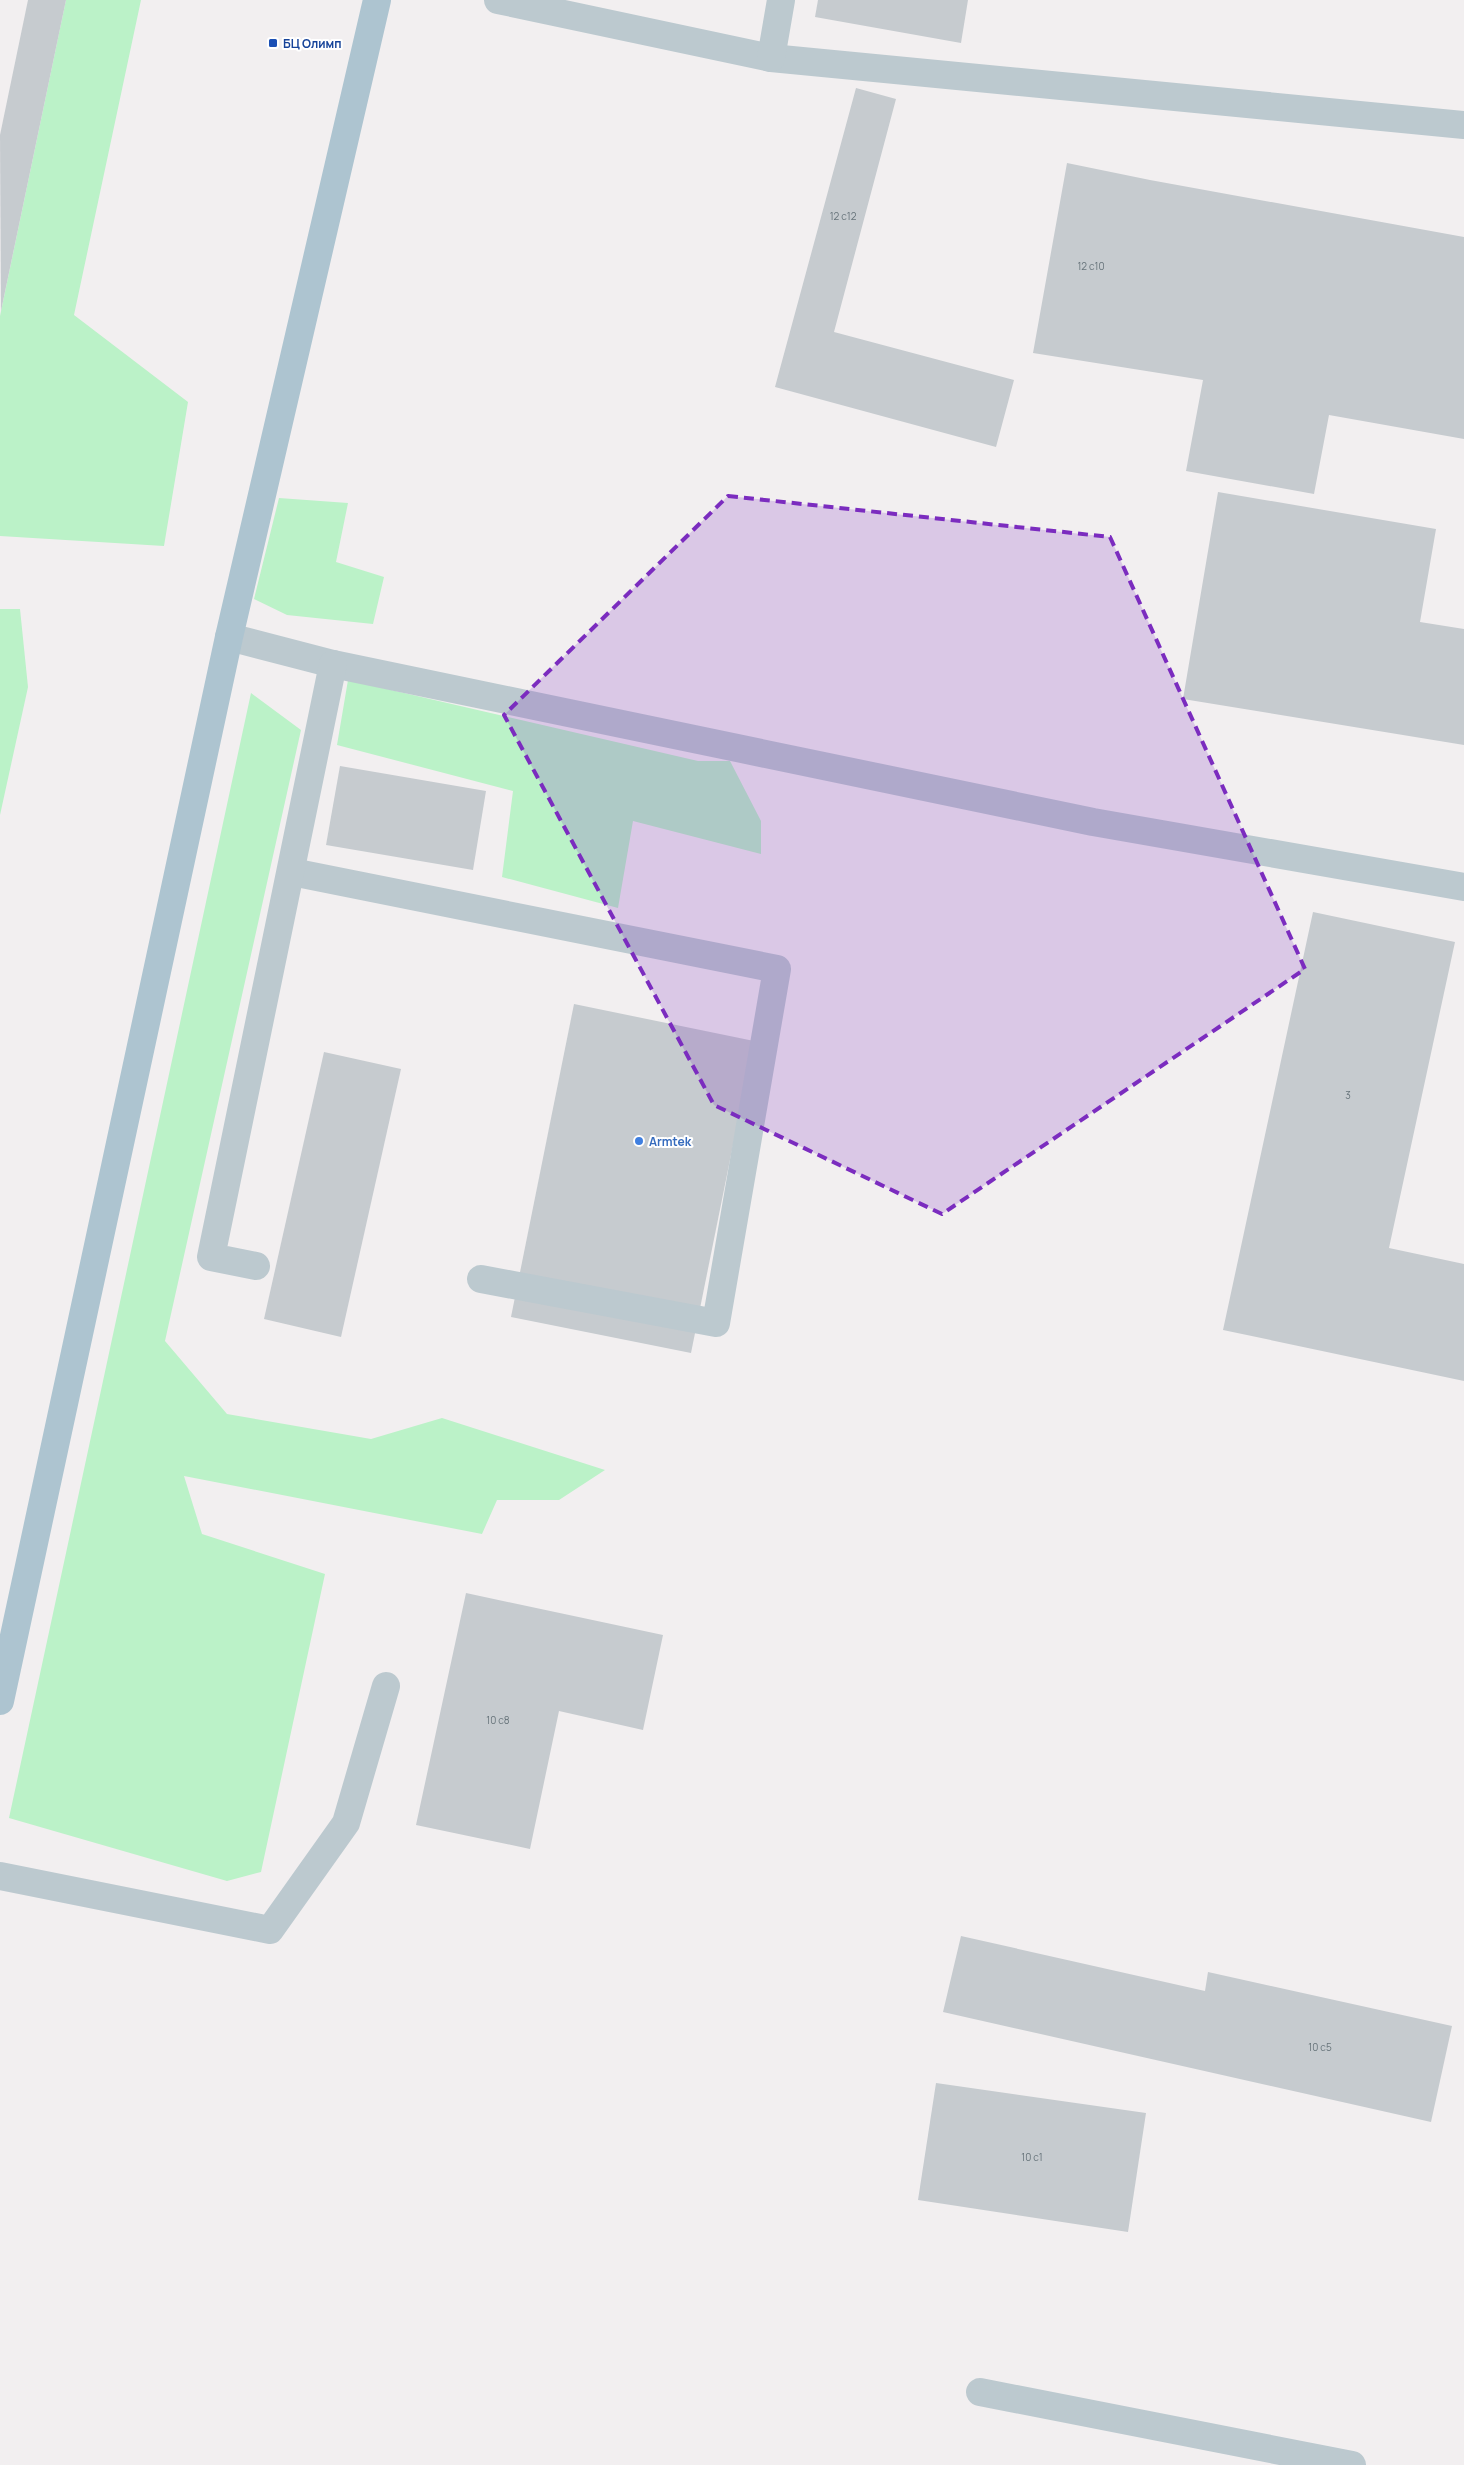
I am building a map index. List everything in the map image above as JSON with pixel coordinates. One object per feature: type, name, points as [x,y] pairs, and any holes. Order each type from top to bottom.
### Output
[{"type":"main road","points":[[0,1701],[229,637],[377,0]]},
{"type":"street","points":[[498,0],[771,58],[1464,125]]},
{"type":"street","points":[[771,58],[781,0]]},
{"type":"street","points":[[229,637],[333,664],[1093,822],[1464,887]]},
{"type":"street","points":[[256,1266],[211,1257],[292,872],[333,664]]},
{"type":"street","points":[[292,872],[777,969],[716,1323],[481,1279]]},
{"type":"street","points":[[0,1876],[270,1930],[346,1823],[386,1686]]},
{"type":"street","points":[[980,2392],[1352,2465]]},
{"type":"highlighted area","points":[[728,496],[1110,537],[1305,969],[942,1214],[714,1105],[504,715]]},
{"type":"green space","points":[[66,0],[141,0],[74,315],[188,402],[164,546],[0,536],[0,316]]},
{"type":"green space","points":[[279,498],[348,503],[336,562],[384,577],[373,624],[287,615],[254,599]]},
{"type":"green space","points":[[0,609],[20,609],[28,687],[0,815]]},
{"type":"green space","points":[[348,680],[698,761],[730,761],[761,821],[761,854],[633,821],[618,908],[502,877],[513,791],[337,745]]},
{"type":"green space","points":[[251,693],[301,730],[165,1341],[227,1414],[371,1439],[442,1418],[605,1470],[559,1500],[497,1500],[482,1534],[184,1476],[202,1534],[325,1574],[261,1872],[227,1881],[9,1818]]},
{"type":"building","points":[[28,0],[66,0],[1,311],[0,135]]},
{"type":"building","points":[[818,0],[968,0],[961,43],[815,17]]},
{"type":"building","points":[[856,88],[896,99],[834,332],[1014,380],[996,447],[775,387]]},
{"type":"building","points":[[1067,163],[1150,180],[1464,237],[1464,439],[1329,415],[1314,494],[1186,471],[1203,380],[1033,353]]},
{"type":"building","points":[[1218,492],[1436,529],[1420,622],[1464,629],[1464,745],[1183,699]]},
{"type":"building","points":[[340,766],[486,791],[473,870],[326,845]]},
{"type":"building","points":[[1313,912],[1455,942],[1389,1248],[1464,1264],[1464,1381],[1223,1330]]},
{"type":"building","points":[[574,1004],[754,1041],[691,1353],[511,1317]]},
{"type":"building","points":[[324,1052],[401,1069],[341,1337],[264,1319]]},
{"type":"building","points":[[466,1593],[663,1635],[643,1730],[559,1711],[530,1849],[416,1825]]},
{"type":"building","points":[[961,1936],[1205,1991],[1208,1972],[1452,2026],[1431,2122],[943,2012]]},
{"type":"building","points":[[936,2083],[1146,2113],[1128,2232],[918,2200]]},
{"type":"place","name":"БЦ Олимп","points":[[273,43]]},
{"type":"place","name":"Armtek","points":[[639,1141]]}]
